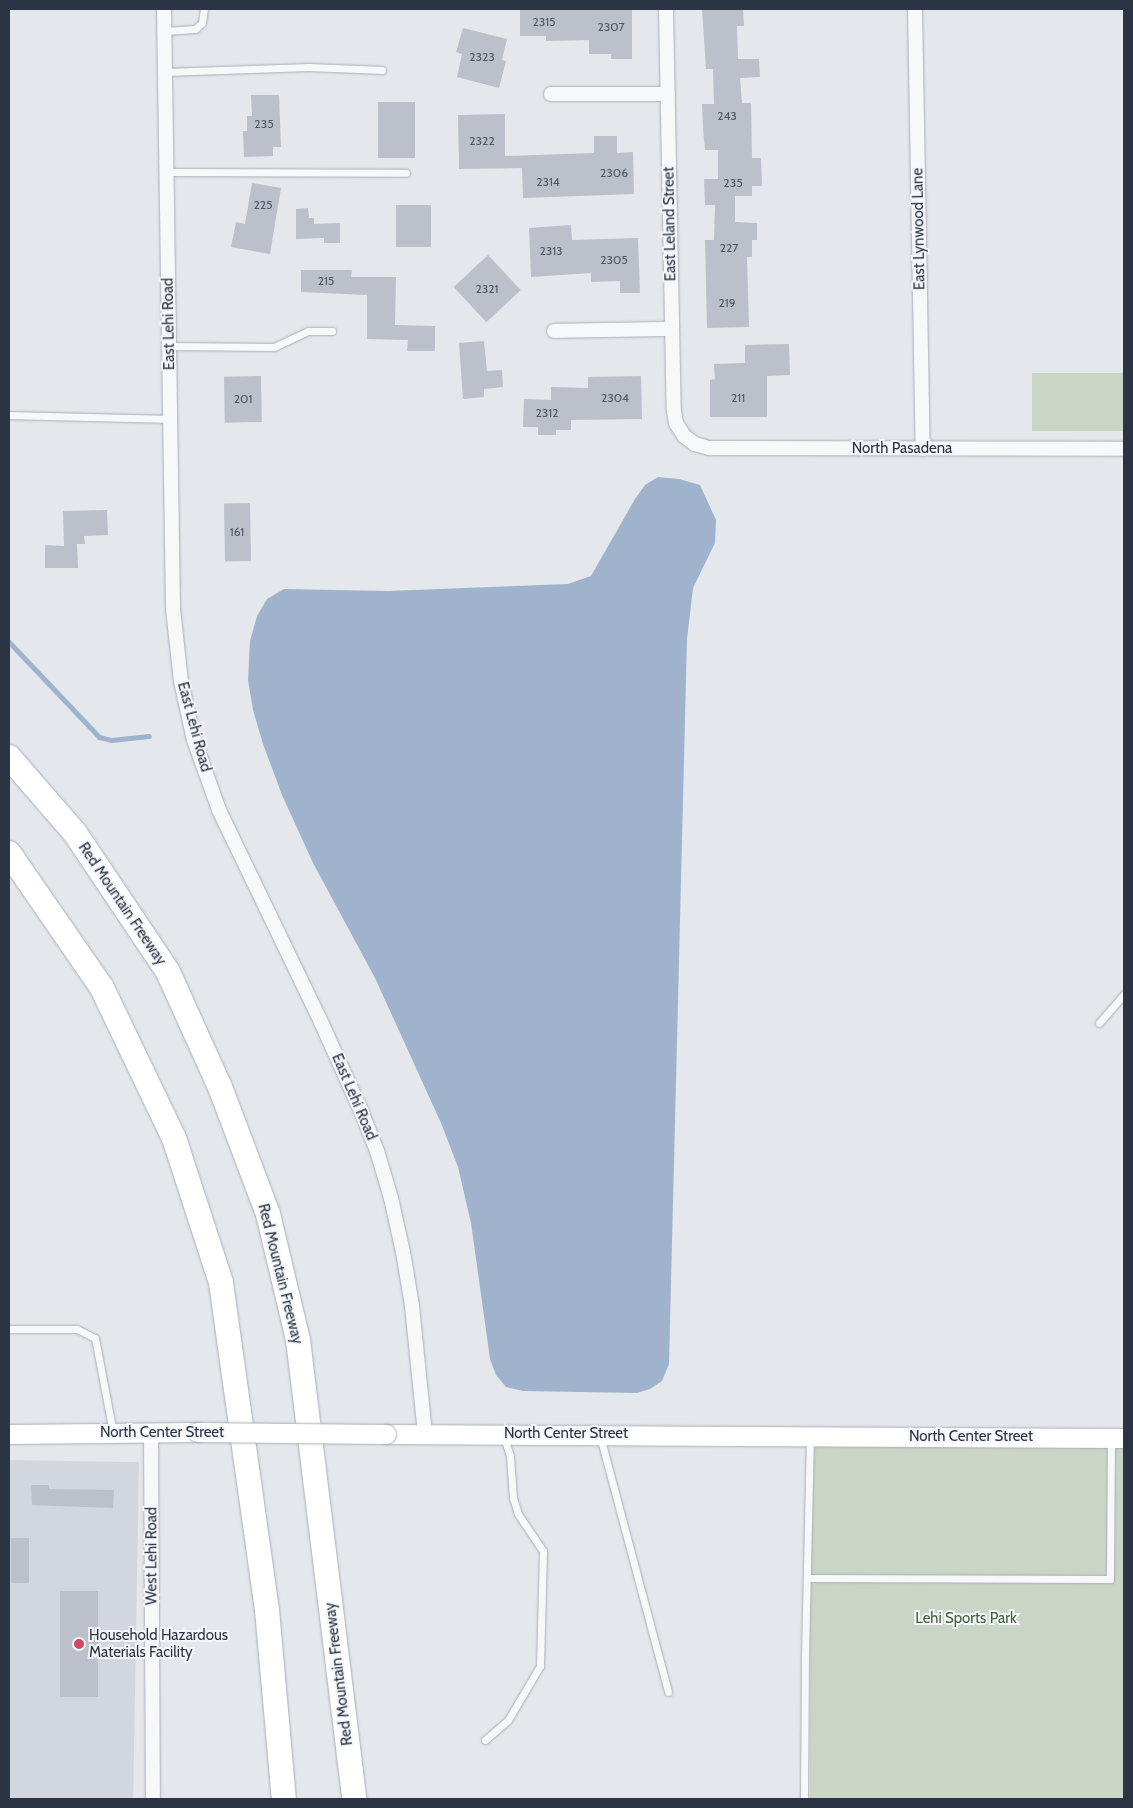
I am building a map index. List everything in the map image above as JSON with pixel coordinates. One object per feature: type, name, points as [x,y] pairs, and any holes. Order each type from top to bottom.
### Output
[{"type":"highway","name":"Red Mountain Freeway","points":[[9,757],[75,833],[168,972],[220,1087],[268,1214],[298,1340],[354,1799]]},
{"type":"highway","points":[[9,853],[102,988],[174,1138],[221,1283],[266,1610],[284,1799]]},
{"type":"street","name":"East Lehi Road","points":[[164,9],[174,634],[181,681],[194,740],[219,810],[322,1022],[377,1152],[391,1198],[403,1252],[412,1306],[425,1433]]},
{"type":"street","name":"East Leland Street","points":[[666,9],[674,411],[676,423],[684,436]]},
{"type":"street","name":"East Lynwood Lane","points":[[915,9],[923,449]]},
{"type":"street","points":[[551,94],[668,94]]},
{"type":"street","points":[[554,331],[672,330]]},
{"type":"street","name":"North Pasadena","points":[[684,436],[695,444],[709,448],[1124,449]]},
{"type":"street","name":"North Center Street","points":[[9,1434],[196,1432],[1118,1438]]},
{"type":"street","name":"West Lehi Road","points":[[151,1433],[153,1799]]},
{"type":"lane","points":[[165,31],[195,29],[202,23],[204,9]]},
{"type":"lane","points":[[165,72],[309,67],[382,70]]},
{"type":"lane","points":[[167,172],[406,173]]},
{"type":"lane","points":[[169,346],[274,347],[308,331],[332,331]]},
{"type":"lane","points":[[9,415],[170,419]]},
{"type":"lane","points":[[1099,1023],[1124,994]]},
{"type":"lane","points":[[9,1329],[77,1329],[95,1338],[113,1433]]},
{"type":"lane","points":[[485,1740],[508,1720],[540,1666],[543,1552],[518,1514],[513,1498],[510,1456],[504,1434]]},
{"type":"lane","points":[[599,1434],[668,1692]]},
{"type":"lane","points":[[804,1799],[810,1436]]},
{"type":"lane","points":[[807,1578],[1110,1579],[1118,1438]]},
{"type":"shaded area","points":[[9,1460],[139,1462],[133,1799],[9,1799]]},
{"type":"green space","points":[[1032,373],[1124,373],[1124,431],[1032,431]]},
{"type":"green space","name":"Lehi Sports Park","points":[[810,1436],[1124,1436],[1124,1799],[810,1799]]},
{"type":"water","points":[[658,477],[679,479],[700,485],[716,520],[715,543],[693,588],[687,639],[669,1364],[662,1381],[650,1389],[637,1393],[523,1391],[506,1387],[496,1375],[490,1359],[471,1223],[458,1167],[441,1123],[375,978],[313,863],[282,795],[263,744],[253,710],[248,680],[250,641],[257,616],[267,599],[284,589],[388,591],[568,584],[591,576],[635,499],[645,485]]},
{"type":"building","points":[[520,9],[632,9],[632,59],[611,59],[611,54],[589,54],[589,40],[546,41],[546,36],[520,36]]},
{"type":"building","points":[[702,9],[743,9],[744,26],[737,26],[738,59],[759,59],[760,77],[740,78],[742,103],[751,103],[752,158],[761,158],[762,186],[752,186],[752,196],[735,196],[735,222],[757,223],[757,240],[752,240],[752,257],[747,257],[749,327],[707,328],[705,240],[714,240],[715,205],[705,205],[704,179],[718,179],[718,150],[705,150],[702,104],[714,104],[713,69],[706,69]]},
{"type":"building","points":[[463,28],[507,39],[502,60],[506,61],[499,88],[457,77],[462,54],[456,52]]},
{"type":"building","points":[[251,95],[279,95],[281,147],[273,147],[273,156],[244,157],[243,131],[247,131],[247,116],[252,116]]},
{"type":"building","points":[[378,102],[415,102],[415,158],[378,158]]},
{"type":"building","points":[[505,114],[505,156],[594,153],[594,136],[617,136],[617,153],[633,152],[634,194],[523,198],[522,168],[459,169],[458,115]]},
{"type":"building","points":[[252,183],[281,188],[270,254],[231,247],[236,222],[245,224]]},
{"type":"building","points":[[396,205],[431,205],[431,247],[396,247]]},
{"type":"building","points":[[308,208],[309,218],[314,218],[314,224],[340,223],[340,243],[324,243],[324,238],[296,239],[296,209]]},
{"type":"building","points":[[571,225],[572,240],[638,238],[640,293],[620,293],[620,281],[591,282],[591,273],[531,277],[529,228]]},
{"type":"building","points":[[488,255],[521,290],[486,322],[454,287]]},
{"type":"building","points":[[301,270],[352,270],[351,277],[396,277],[395,325],[435,326],[435,351],[407,351],[408,340],[367,339],[367,295],[301,292]]},
{"type":"building","points":[[484,341],[487,371],[502,370],[503,387],[484,389],[484,397],[463,399],[459,343]]},
{"type":"building","points":[[789,344],[790,375],[767,376],[767,417],[710,417],[710,380],[715,379],[714,364],[745,363],[745,345]]},
{"type":"building","points":[[261,376],[262,422],[225,423],[224,377]]},
{"type":"building","points":[[641,376],[642,419],[571,420],[571,430],[556,430],[556,435],[538,435],[538,427],[523,427],[524,399],[551,400],[551,387],[588,388],[588,377]]},
{"type":"building","points":[[224,503],[250,503],[251,561],[225,561]]},
{"type":"building","points":[[107,510],[108,535],[84,536],[85,544],[77,544],[78,568],[45,568],[45,545],[64,546],[63,511]]},
{"type":"building","points":[[31,1485],[49,1485],[49,1489],[114,1490],[113,1508],[32,1505]]},
{"type":"building","points":[[11,1538],[29,1538],[29,1583],[11,1583]]},
{"type":"building","name":"Household Hazardous Materials Facility","points":[[60,1591],[98,1591],[98,1697],[60,1697]]},
{"type":"waterway","points":[[9,642],[99,737],[111,740],[149,736]]},
{"type":"place","name":"Household Hazardous Materials Facility","points":[[79,1644]]}]
